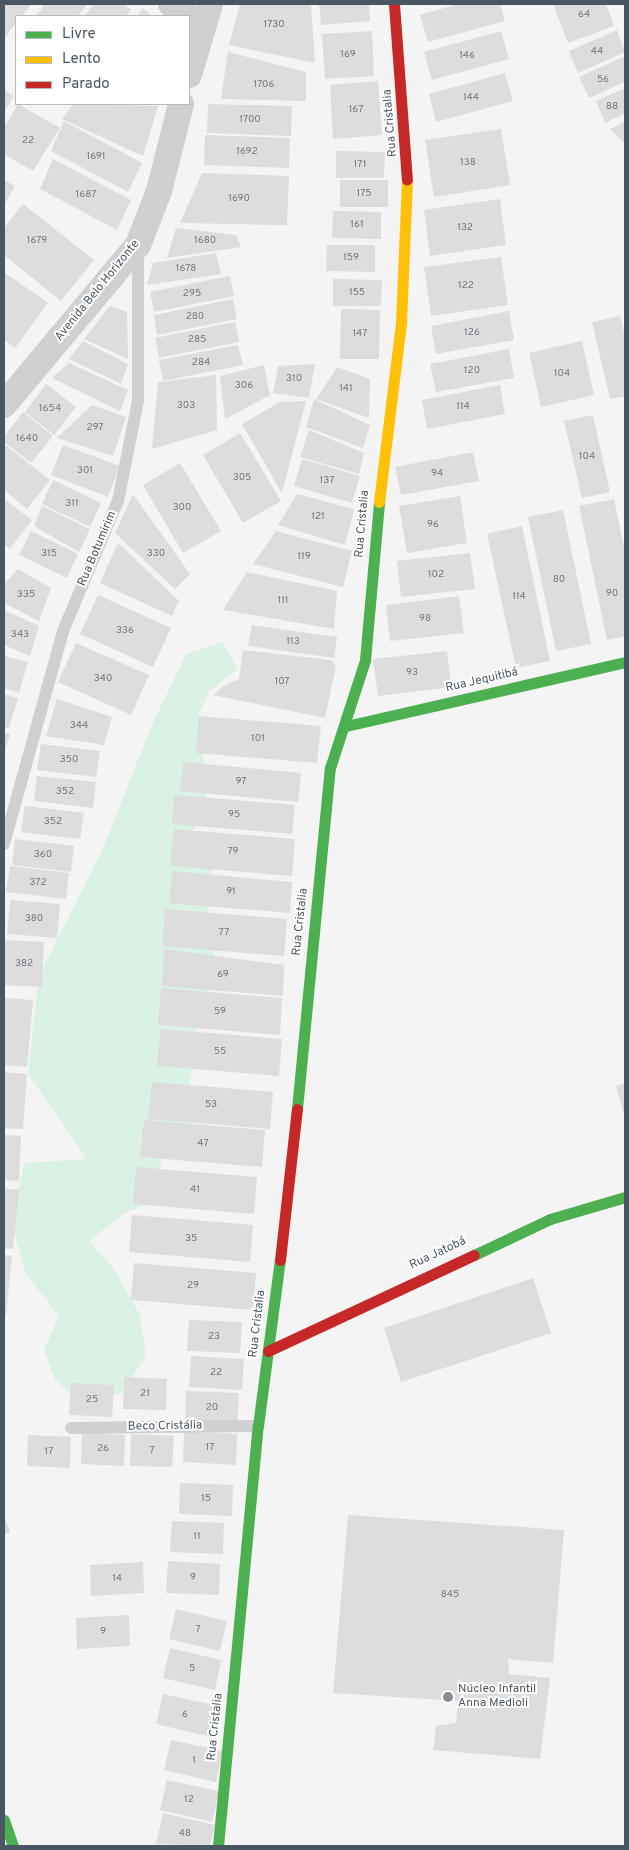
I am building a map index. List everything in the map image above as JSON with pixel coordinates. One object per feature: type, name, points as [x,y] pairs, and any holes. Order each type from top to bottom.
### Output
[{"type":"street","points":[[171,4],[196,16],[190,67]]},
{"type":"street","name":"Rua Cristalia","points":[[218,1846],[258,1426],[286,1217],[330,768],[346,726],[365,660],[383,455],[401,323],[408,161],[394,4]]},
{"type":"street","name":"Avenida Belo Horizonte","points":[[4,406],[138,245],[159,191],[181,105]]},
{"type":"street","name":"Rua Jequitibá","points":[[346,726],[625,662]]},
{"type":"street","name":"Rua Jatobá","points":[[268,1351],[550,1219],[625,1197]]},
{"type":"street","points":[[4,1820],[13,1846]]},
{"type":"lane","name":"Rua Botumirim","points":[[4,844],[63,631],[118,501],[138,401],[138,245]]},
{"type":"lane","name":"Beco Cristália","points":[[71,1428],[258,1426]]},
{"type":"green space","points":[[223,642],[237,669],[209,692],[199,714],[207,808],[193,831],[215,854],[208,906],[216,963],[198,1023],[187,1102],[196,1134],[161,1156],[160,1182],[147,1204],[123,1214],[89,1241],[114,1269],[140,1315],[146,1357],[120,1394],[78,1400],[55,1379],[44,1350],[59,1316],[26,1274],[10,1219],[25,1163],[87,1159],[28,1074],[39,976],[104,846],[151,727],[186,654]]},
{"type":"building","points":[[4,4],[31,4],[23,15],[15,15],[15,24],[4,39]]},
{"type":"building","points":[[45,4],[87,4],[79,15],[37,15]]},
{"type":"building","points":[[93,4],[123,4],[131,9],[127,15],[86,15]]},
{"type":"building","points":[[240,4],[311,4],[315,63],[229,45]]},
{"type":"building","points":[[319,4],[369,4],[370,21],[321,25]]},
{"type":"building","points":[[458,4],[500,4],[505,21],[428,42],[420,15]]},
{"type":"building","points":[[553,4],[606,4],[614,26],[568,43]]},
{"type":"building","points":[[143,8],[150,15],[138,15]]},
{"type":"building","points":[[617,30],[625,52],[578,73],[569,51]]},
{"type":"building","points":[[372,31],[374,76],[325,79],[322,34]]},
{"type":"building","points":[[501,31],[509,59],[432,80],[424,52]]},
{"type":"building","points":[[228,52],[306,72],[306,101],[221,99]]},
{"type":"building","points":[[625,56],[625,82],[589,98],[579,77]]},
{"type":"building","points":[[505,73],[513,101],[436,122],[429,94]]},
{"type":"building","points":[[378,81],[382,135],[333,139],[330,85]]},
{"type":"building","points":[[625,88],[625,113],[605,123],[596,101]]},
{"type":"building","points":[[4,90],[14,96],[4,112]]},
{"type":"building","points":[[208,104],[292,106],[291,136],[207,133]]},
{"type":"building","points":[[17,105],[20,105],[60,128],[33,171],[4,154],[4,128]]},
{"type":"building","points":[[72,105],[158,106],[143,156],[62,119]]},
{"type":"building","points":[[64,121],[142,163],[128,192],[51,151]]},
{"type":"building","points":[[625,121],[625,144],[610,129]]},
{"type":"building","points":[[501,129],[510,185],[434,197],[425,140]]},
{"type":"building","points":[[205,135],[290,138],[289,168],[204,165]]},
{"type":"building","points":[[336,151],[385,152],[384,178],[336,178]]},
{"type":"building","points":[[53,159],[131,200],[117,230],[40,189]]},
{"type":"building","points":[[202,173],[289,176],[287,225],[180,223]]},
{"type":"building","points":[[4,180],[15,186],[4,205]]},
{"type":"building","points":[[340,180],[388,180],[388,207],[340,207]]},
{"type":"building","points":[[500,199],[506,245],[430,256],[424,210]]},
{"type":"building","points":[[23,204],[94,260],[61,301],[4,255],[4,228]]},
{"type":"building","points":[[333,211],[381,212],[381,239],[332,238]]},
{"type":"building","points":[[176,228],[236,235],[241,247],[167,258]]},
{"type":"building","points":[[327,245],[375,245],[375,272],[326,271]]},
{"type":"building","points":[[216,253],[221,274],[147,285],[153,263]]},
{"type":"building","points":[[501,257],[508,305],[431,316],[424,267]]},
{"type":"building","points":[[4,272],[48,303],[15,348],[4,340]]},
{"type":"building","points":[[230,276],[234,296],[154,312],[150,292]]},
{"type":"building","points":[[333,279],[382,280],[381,306],[333,306]]},
{"type":"building","points":[[233,299],[237,319],[157,335],[154,315]]},
{"type":"building","points":[[110,306],[127,312],[128,359],[84,339]]},
{"type":"building","points":[[341,309],[380,310],[379,359],[340,359]]},
{"type":"building","points":[[509,311],[514,340],[436,354],[431,326]]},
{"type":"building","points":[[620,316],[625,337],[625,396],[610,399],[592,322]]},
{"type":"building","points":[[235,322],[239,342],[159,358],[155,338]]},
{"type":"building","points":[[83,341],[128,364],[121,384],[69,359]]},
{"type":"building","points":[[582,341],[594,395],[541,407],[529,353]]},
{"type":"building","points":[[238,345],[243,365],[163,381],[159,360]]},
{"type":"building","points":[[509,349],[514,378],[436,392],[430,364]]},
{"type":"building","points":[[69,363],[128,390],[120,411],[52,378]]},
{"type":"building","points":[[315,364],[309,398],[273,393],[278,366]]},
{"type":"building","points":[[264,365],[270,395],[225,419],[220,376]]},
{"type":"building","points":[[337,367],[370,379],[369,418],[316,399]]},
{"type":"building","points":[[216,375],[217,430],[152,449],[158,382]]},
{"type":"building","points":[[46,384],[76,407],[54,435],[25,412]]},
{"type":"building","points":[[500,385],[505,414],[427,429],[422,400]]},
{"type":"building","points":[[314,399],[370,425],[363,448],[306,427]]},
{"type":"building","points":[[306,401],[282,493],[242,424],[280,402]]},
{"type":"building","points":[[92,405],[126,417],[113,456],[57,438]]},
{"type":"building","points":[[23,412],[53,436],[31,463],[4,442],[4,437]]},
{"type":"building","points":[[593,415],[610,492],[582,498],[564,421]]},
{"type":"building","points":[[309,430],[364,453],[359,474],[300,457]]},
{"type":"building","points":[[240,433],[281,501],[243,523],[203,455]]},
{"type":"building","points":[[4,444],[50,480],[27,509],[4,490]]},
{"type":"building","points":[[63,445],[120,466],[108,497],[51,475]]},
{"type":"building","points":[[473,452],[479,481],[401,495],[395,467]]},
{"type":"building","points":[[302,459],[360,476],[352,503],[294,486]]},
{"type":"building","points":[[180,463],[221,531],[183,553],[143,485]]},
{"type":"building","points":[[53,480],[101,503],[90,527],[42,504]]},
{"type":"building","points":[[133,494],[190,574],[175,589],[115,533]]},
{"type":"building","points":[[297,494],[354,509],[345,545],[278,525]]},
{"type":"building","points":[[460,496],[467,543],[407,553],[399,506]]},
{"type":"building","points":[[4,499],[32,520],[10,549],[4,544]]},
{"type":"building","points":[[614,499],[625,552],[625,636],[607,640],[579,506]]},
{"type":"building","points":[[42,506],[90,529],[79,552],[34,526]]},
{"type":"building","points":[[563,510],[591,644],[556,651],[528,517]]},
{"type":"building","points":[[522,526],[550,661],[516,668],[487,534]]},
{"type":"building","points":[[31,531],[78,554],[67,578],[19,555]]},
{"type":"building","points":[[276,531],[352,551],[343,587],[253,564]]},
{"type":"building","points":[[118,543],[179,601],[172,616],[100,583]]},
{"type":"building","points":[[470,553],[475,589],[401,597],[397,561]]},
{"type":"building","points":[[18,569],[51,588],[39,621],[4,603],[4,584]]},
{"type":"building","points":[[247,572],[337,591],[334,629],[223,610]]},
{"type":"building","points":[[98,595],[171,628],[153,667],[80,634]]},
{"type":"building","points":[[459,596],[464,633],[390,641],[386,605]]},
{"type":"building","points":[[4,610],[39,626],[30,656],[4,645]]},
{"type":"building","points":[[252,625],[337,637],[334,658],[248,646]]},
{"type":"building","points":[[76,643],[149,675],[131,715],[58,682]]},
{"type":"building","points":[[243,650],[331,660],[336,666],[325,718],[213,695],[225,685],[239,679]]},
{"type":"building","points":[[447,651],[451,687],[378,696],[373,659]]},
{"type":"building","points":[[4,656],[28,662],[19,693],[4,688]]},
{"type":"building","points":[[4,694],[18,698],[9,728],[4,727]]},
{"type":"building","points":[[57,699],[112,717],[104,745],[46,736]]},
{"type":"building","points":[[199,716],[321,726],[317,763],[196,753]]},
{"type":"building","points":[[4,733],[10,734],[4,753]]},
{"type":"building","points":[[41,744],[100,751],[96,777],[37,770]]},
{"type":"building","points":[[183,762],[301,773],[298,802],[180,791]]},
{"type":"building","points":[[37,776],[96,782],[93,808],[34,801]]},
{"type":"building","points":[[174,795],[295,805],[292,834],[172,824]]},
{"type":"building","points":[[25,806],[84,813],[80,839],[21,832]]},
{"type":"building","points":[[174,829],[295,839],[292,876],[170,866]]},
{"type":"building","points":[[15,839],[74,846],[71,872],[12,865]]},
{"type":"building","points":[[10,866],[69,873],[66,899],[6,892]]},
{"type":"building","points":[[172,871],[292,882],[290,913],[169,903]]},
{"type":"building","points":[[10,900],[60,904],[57,938],[7,934]]},
{"type":"building","points":[[165,909],[287,919],[284,956],[162,946]]},
{"type":"building","points":[[4,940],[44,942],[42,987],[4,985]]},
{"type":"building","points":[[164,949],[284,965],[283,996],[162,986]]},
{"type":"building","points":[[161,988],[282,998],[280,1035],[158,1025]]},
{"type":"building","points":[[4,998],[33,1000],[27,1067],[4,1065]]},
{"type":"building","points":[[161,1029],[282,1039],[279,1076],[157,1066]]},
{"type":"building","points":[[4,1072],[27,1074],[23,1129],[4,1128]]},
{"type":"building","points":[[152,1082],[273,1092],[270,1129],[148,1119]]},
{"type":"building","points":[[625,1083],[625,1119],[616,1086]]},
{"type":"building","points":[[144,1120],[265,1130],[262,1167],[140,1157]]},
{"type":"building","points":[[4,1135],[21,1136],[19,1181],[4,1180]]},
{"type":"building","points":[[136,1167],[257,1177],[254,1214],[133,1204]]},
{"type":"building","points":[[4,1188],[19,1190],[13,1249],[4,1248]]},
{"type":"building","points":[[132,1215],[253,1225],[250,1262],[129,1252]]},
{"type":"building","points":[[4,1255],[12,1256],[6,1315],[4,1315]]},
{"type":"building","points":[[134,1263],[256,1273],[253,1310],[131,1300]]},
{"type":"building","points":[[533,1278],[551,1333],[401,1382],[384,1328]]},
{"type":"building","points":[[189,1320],[242,1322],[240,1353],[187,1351]]},
{"type":"building","points":[[191,1356],[244,1359],[242,1390],[189,1387]]},
{"type":"building","points":[[124,1377],[167,1379],[166,1410],[123,1409]]},
{"type":"building","points":[[71,1383],[114,1385],[112,1417],[69,1415]]},
{"type":"building","points":[[186,1391],[239,1393],[237,1425],[185,1422]]},
{"type":"building","points":[[184,1431],[237,1434],[236,1465],[183,1462]]},
{"type":"building","points":[[82,1433],[125,1435],[124,1466],[81,1464]]},
{"type":"building","points":[[131,1434],[174,1436],[172,1467],[130,1466]]},
{"type":"building","points":[[28,1435],[71,1437],[70,1468],[27,1466]]},
{"type":"building","points":[[180,1483],[233,1485],[232,1516],[179,1514]]},
{"type":"building","points":[[348,1515],[564,1530],[553,1663],[508,1659],[509,1674],[550,1678],[540,1759],[433,1750],[436,1726],[456,1723],[458,1701],[333,1693]]},
{"type":"building","points":[[4,1517],[10,1532],[4,1535]]},
{"type":"building","points":[[172,1521],[224,1523],[223,1554],[170,1552]]},
{"type":"building","points":[[168,1561],[220,1564],[219,1595],[166,1593]]},
{"type":"building","points":[[143,1562],[144,1593],[91,1596],[90,1565]]},
{"type":"building","points":[[176,1609],[227,1621],[220,1651],[169,1639]]},
{"type":"building","points":[[129,1615],[130,1646],[77,1649],[76,1618]]},
{"type":"building","points":[[170,1648],[221,1660],[215,1690],[163,1678]]},
{"type":"building","points":[[163,1694],[214,1705],[207,1736],[156,1724]]},
{"type":"building","points":[[171,1740],[223,1751],[216,1782],[164,1770]]},
{"type":"building","points":[[167,1780],[219,1791],[212,1822],[160,1810]]},
{"type":"building","points":[[163,1813],[215,1825],[210,1846],[156,1844]]},
{"type":"traffic: fast","points":[[297,1109],[330,768],[365,660],[379,502]]},
{"type":"traffic: fast","points":[[346,726],[625,662]]},
{"type":"traffic: fast","points":[[474,1255],[550,1219],[625,1197]]},
{"type":"traffic: fast","points":[[218,1846],[258,1426],[280,1260]]},
{"type":"traffic: fast","points":[[4,1820],[13,1846]]},
{"type":"traffic: slow","points":[[379,502],[401,323],[407,180]]},
{"type":"traffic: jam","points":[[394,4],[407,180]]},
{"type":"traffic: jam","points":[[280,1260],[297,1109]]},
{"type":"traffic: jam","points":[[268,1351],[474,1255]]},
{"type":"place","name":"Núcleo Infantil Anna Medioli","points":[[448,1697]]}]
